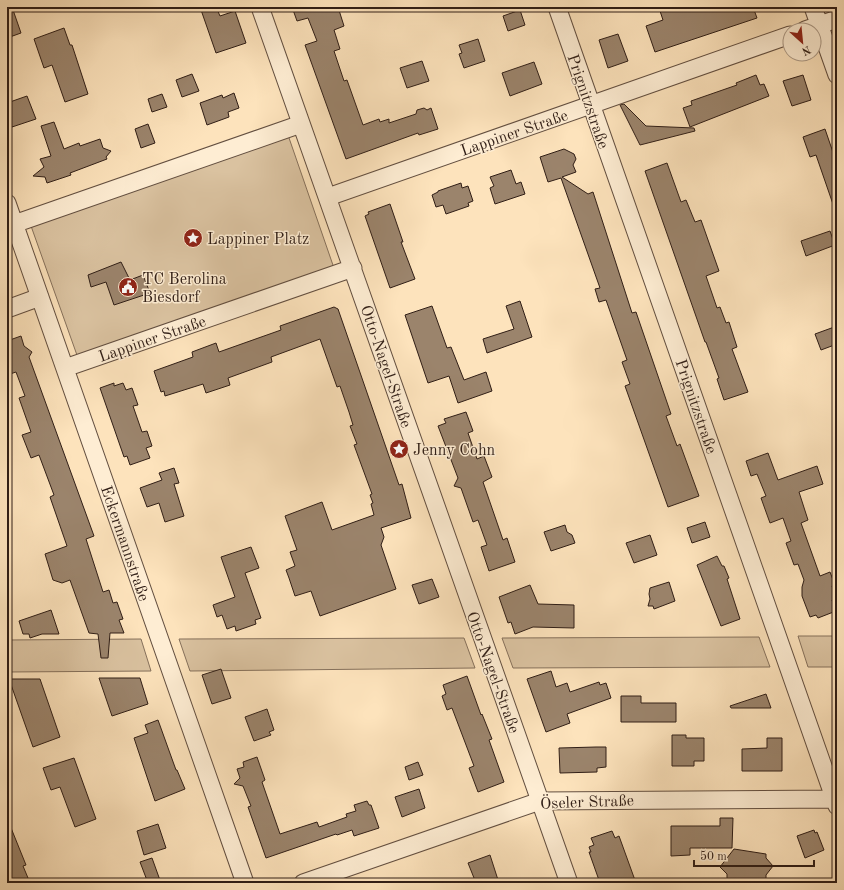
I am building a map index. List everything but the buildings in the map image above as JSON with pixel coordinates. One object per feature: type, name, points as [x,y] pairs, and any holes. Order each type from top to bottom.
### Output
[{"type":"street","name":"Otto-Nagel-Straße","points":[[260,7],[353,268],[481,638],[569,883]]},
{"type":"street","name":"Prignitzstraße","points":[[556,7],[836,801]]},
{"type":"street","points":[[812,22],[813,7]]},
{"type":"street","points":[[822,24],[837,19]]},
{"type":"street","name":"Lappiner Straße","points":[[328,197],[782,38]]},
{"type":"street","points":[[822,46],[837,75]]},
{"type":"street","points":[[14,224],[301,124]]},
{"type":"street","name":"Eckermannstraße","points":[[7,203],[245,883]]},
{"type":"street","name":"Lappiner Straße","points":[[65,368],[353,268]]},
{"type":"street","points":[[7,309],[40,297]]},
{"type":"street","name":"Öseler Straße","points":[[303,883],[540,801],[836,801]]},
{"type":"shaded area","points":[[288,135],[335,271],[78,358],[31,226]]},
{"type":"shaded area","points":[[798,636],[837,636],[837,667],[808,667]]},
{"type":"shaded area","points":[[759,637],[770,667],[513,668],[502,638]]},
{"type":"shaded area","points":[[464,638],[475,668],[190,671],[179,639]]},
{"type":"shaded area","points":[[141,639],[151,671],[7,672],[7,640]]},
{"type":"place","name":"Lappiner Platz","points":[[193,238]]},
{"type":"place","name":"TC Berolina Biesdorf","points":[[128,287]]},
{"type":"place","name":"Jenny Cohn","points":[[399,449]]}]
